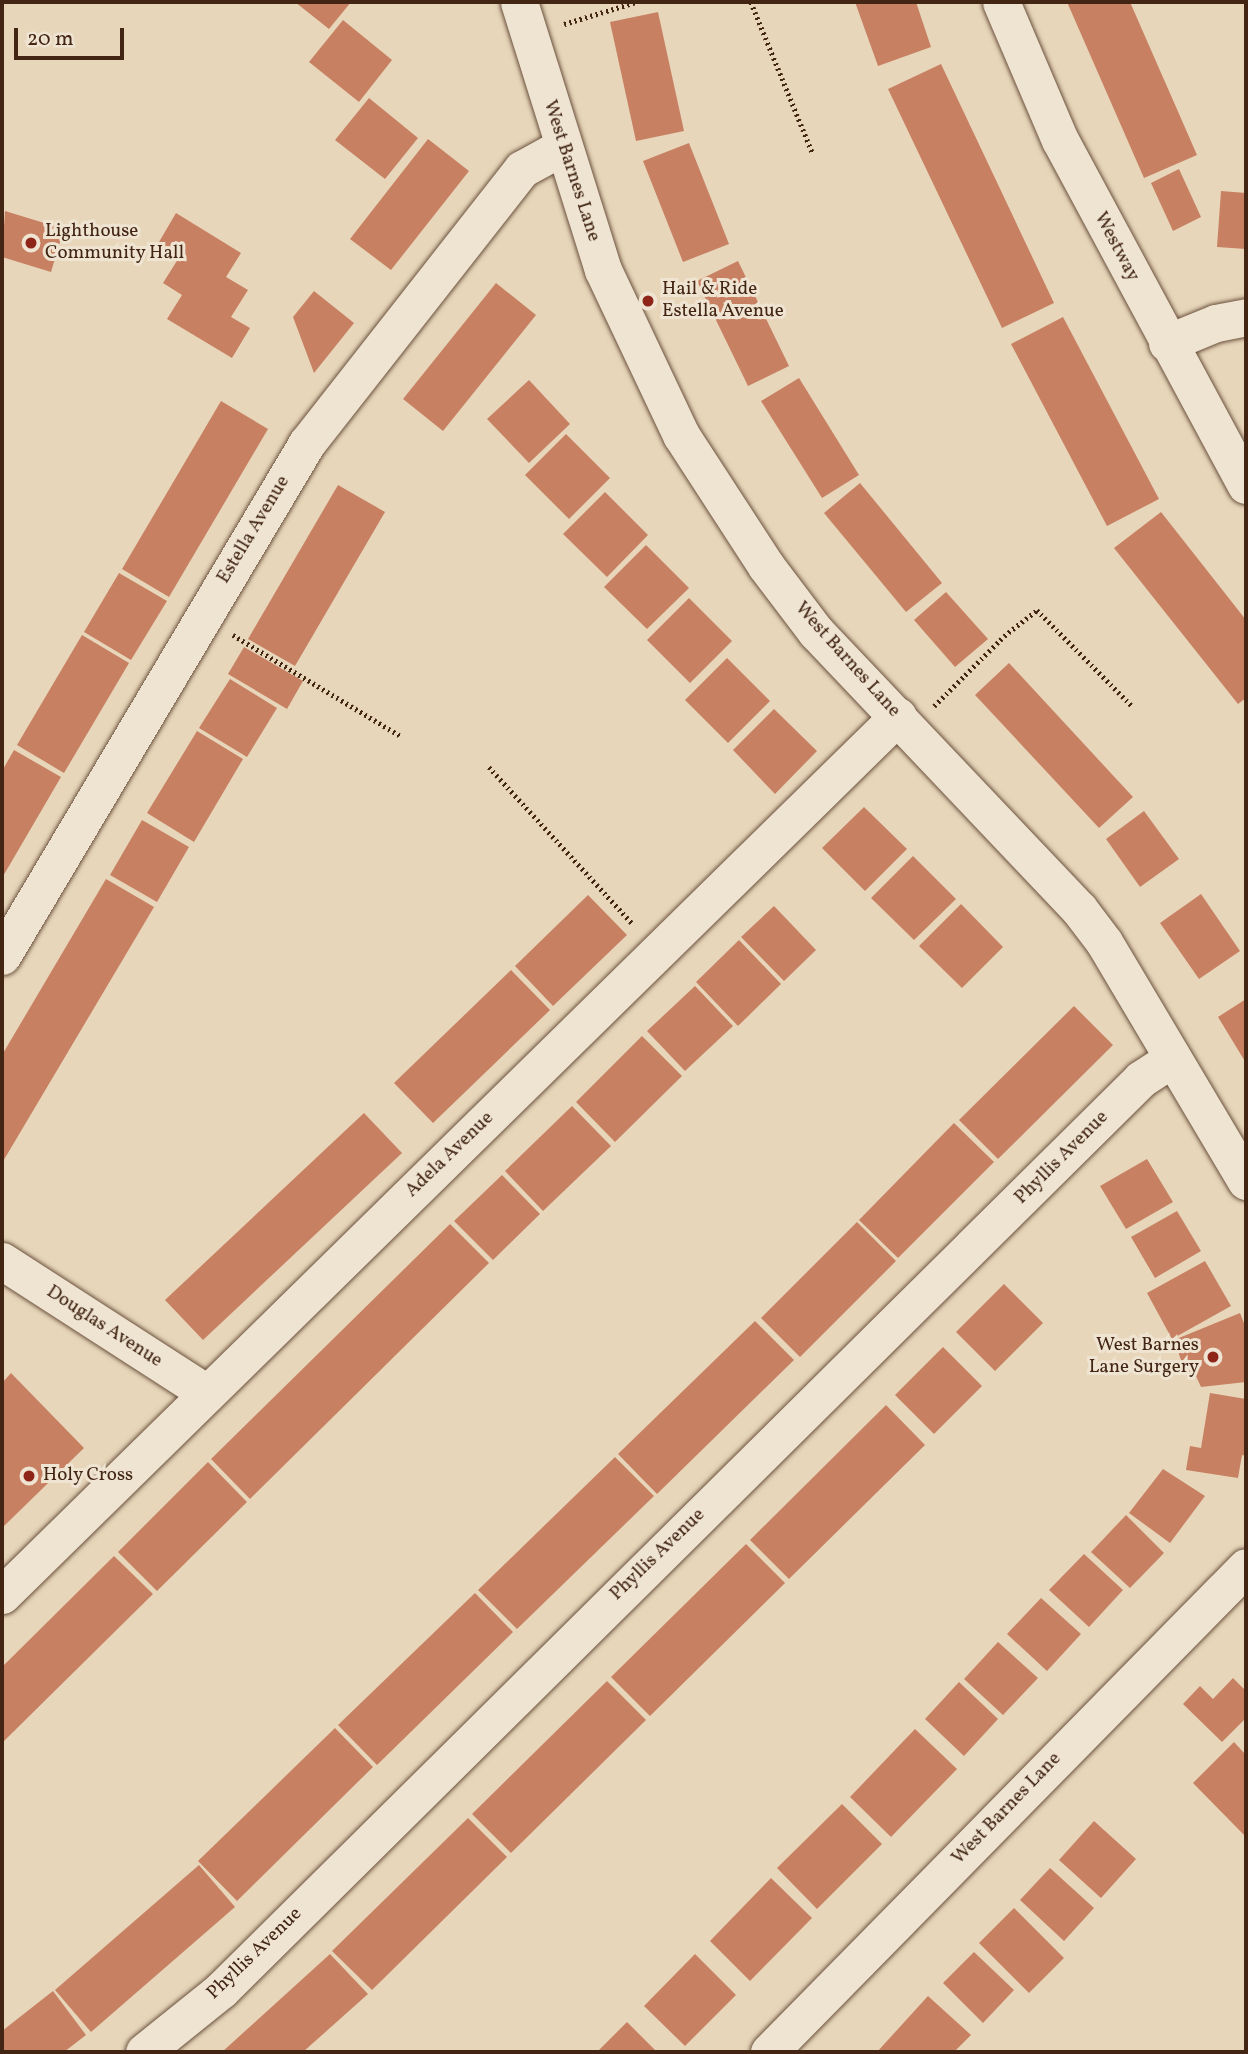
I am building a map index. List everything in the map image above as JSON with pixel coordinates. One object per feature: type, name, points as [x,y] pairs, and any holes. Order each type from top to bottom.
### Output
[{"type":"street","name":"Westway","points":[[1001,2],[1059,139],[1246,485]]},
{"type":"street","name":"West Barnes Lane","points":[[524,18],[562,147],[603,270],[681,436],[758,555],[816,632],[1079,909],[1104,942],[1246,1181]]},
{"type":"street","name":"Estella Avenue","points":[[2,956],[307,443],[522,169],[562,147]]},
{"type":"street","points":[[1167,343],[1216,323],[1246,317]]},
{"type":"street","name":"Adela Avenue","points":[[2,1595],[659,953],[904,722]]},
{"type":"street","name":"Phyllis Avenue","points":[[144,2052],[221,1990],[1141,1079],[1172,1059]]},
{"type":"street","name":"Douglas Avenue","points":[[2,1261],[207,1393]]},
{"type":"street","name":"West Barnes Lane","points":[[769,2052],[1246,1567]]},
{"type":"path","points":[[524,18],[636,2]]},
{"type":"path","points":[[751,2],[813,154]]},
{"type":"path","points":[[904,722],[1037,610],[1133,707]]},
{"type":"path","points":[[202,617],[402,737]]},
{"type":"path","points":[[489,767],[659,953]]},
{"type":"building","points":[[295,2],[351,2],[329,29]]},
{"type":"building","points":[[855,2],[916,2],[931,47],[878,66]]},
{"type":"building","points":[[1067,2],[1130,2],[1197,155],[1144,178]]},
{"type":"building","points":[[658,12],[684,131],[636,141],[610,22]]},
{"type":"building","points":[[343,20],[392,60],[359,102],[309,62]]},
{"type":"building","points":[[941,64],[1054,303],[1002,328],[888,89]]},
{"type":"building","points":[[369,98],[418,138],[385,179],[335,140]]},
{"type":"building","points":[[428,139],[469,171],[391,270],[350,239]]},
{"type":"building","points":[[689,143],[729,244],[683,262],[643,161]]},
{"type":"building","points":[[1179,169],[1201,217],[1173,231],[1151,183]]},
{"type":"building","points":[[1221,191],[1246,193],[1246,249],[1217,247]]},
{"type":"building","name":"Lighthouse Community Hall","points":[[5,211],[64,229],[51,272],[2,257]]},
{"type":"building","points":[[176,213],[241,253],[226,277],[248,290],[231,317],[250,328],[232,358],[167,319],[182,295],[163,283],[180,256],[159,242]]},
{"type":"building","points":[[738,261],[789,366],[748,386],[697,281]]},
{"type":"building","points":[[496,283],[536,315],[443,431],[403,399]]},
{"type":"building","points":[[314,291],[354,323],[314,373],[293,317]]},
{"type":"building","points":[[1063,317],[1159,499],[1107,526],[1011,344]]},
{"type":"building","points":[[799,378],[859,475],[822,498],[761,401]]},
{"type":"building","points":[[529,380],[570,424],[529,463],[487,419]]},
{"type":"building","points":[[221,401],[268,429],[169,597],[122,569]]},
{"type":"building","points":[[566,434],[610,478],[569,519],[525,475]]},
{"type":"building","points":[[860,483],[942,583],[906,612],[824,513]]},
{"type":"building","points":[[338,485],[385,512],[295,666],[248,639]]},
{"type":"building","points":[[605,492],[648,535],[607,577],[563,534]]},
{"type":"building","points":[[1161,512],[1246,620],[1246,698],[1238,704],[1114,548]]},
{"type":"building","points":[[646,545],[689,588],[647,629],[604,587]]},
{"type":"building","points":[[119,573],[167,601],[131,660],[84,632]]},
{"type":"building","points":[[946,592],[988,639],[955,667],[914,620]]},
{"type":"building","points":[[689,598],[732,641],[690,683],[647,640]]},
{"type":"building","points":[[82,635],[129,663],[64,773],[17,745]]},
{"type":"building","points":[[244,647],[303,681],[287,709],[228,674]]},
{"type":"building","points":[[727,658],[770,701],[728,743],[685,700]]},
{"type":"building","points":[[1009,663],[1133,797],[1099,828],[975,695]]},
{"type":"building","points":[[230,679],[277,708],[247,757],[199,728]]},
{"type":"building","points":[[774,709],[817,751],[775,794],[733,750]]},
{"type":"building","points":[[197,731],[243,759],[194,842],[147,813]]},
{"type":"building","points":[[14,750],[61,777],[2,878],[2,771]]},
{"type":"building","points":[[864,807],[907,849],[865,891],[822,848]]},
{"type":"building","points":[[1144,811],[1179,859],[1140,887],[1106,839]]},
{"type":"building","points":[[142,820],[189,847],[157,902],[110,875]]},
{"type":"building","points":[[913,856],[956,899],[914,940],[871,898]]},
{"type":"building","points":[[106,879],[154,907],[2,1163],[2,1055]]},
{"type":"building","points":[[1201,894],[1240,951],[1199,979],[1160,923]]},
{"type":"building","points":[[588,895],[627,935],[553,1006],[515,966]]},
{"type":"building","points":[[961,904],[1003,947],[962,988],[919,946]]},
{"type":"building","points":[[774,906],[816,950],[784,981],[741,937]]},
{"type":"building","points":[[739,940],[781,984],[738,1026],[696,982]]},
{"type":"building","points":[[511,970],[550,1010],[433,1123],[394,1083]]},
{"type":"building","points":[[695,986],[733,1026],[685,1071],[647,1031]]},
{"type":"building","points":[[1246,999],[1246,1063],[1218,1017]]},
{"type":"building","points":[[1074,1006],[1113,1045],[998,1159],[959,1120]]},
{"type":"building","points":[[642,1036],[682,1076],[615,1142],[576,1102]]},
{"type":"building","points":[[572,1106],[611,1146],[543,1211],[505,1171]]},
{"type":"building","points":[[364,1113],[402,1153],[203,1340],[165,1300]]},
{"type":"building","points":[[954,1123],[994,1162],[898,1258],[859,1220]]},
{"type":"building","points":[[1147,1159],[1173,1202],[1126,1229],[1100,1186]]},
{"type":"building","points":[[502,1175],[540,1214],[493,1260],[454,1221]]},
{"type":"building","points":[[1177,1211],[1201,1251],[1155,1278],[1131,1237]]},
{"type":"building","points":[[857,1222],[896,1261],[800,1357],[761,1318]]},
{"type":"building","points":[[450,1224],[489,1263],[250,1499],[211,1459]]},
{"type":"building","points":[[1205,1261],[1231,1306],[1172,1339],[1147,1293]]},
{"type":"building","points":[[1004,1284],[1043,1323],[995,1371],[956,1332]]},
{"type":"building","name":"West Barnes Lane Surgery","points":[[1240,1313],[1246,1328],[1246,1382],[1201,1387],[1195,1374],[1187,1377],[1174,1340]]},
{"type":"building","points":[[755,1321],[794,1360],[657,1494],[618,1454]]},
{"type":"building","points":[[943,1347],[982,1386],[934,1434],[895,1395]]},
{"type":"building","name":"Holy Cross","points":[[11,1373],[84,1448],[2,1528],[2,1383]]},
{"type":"building","points":[[1210,1393],[1246,1399],[1246,1456],[1242,1455],[1238,1478],[1186,1470],[1190,1446],[1201,1448]]},
{"type":"building","points":[[886,1405],[925,1445],[789,1579],[750,1540]]},
{"type":"building","points":[[615,1457],[654,1496],[517,1629],[478,1590]]},
{"type":"building","points":[[208,1462],[247,1502],[157,1591],[118,1552]]},
{"type":"building","points":[[1163,1469],[1205,1496],[1170,1543],[1129,1513]]},
{"type":"building","points":[[1126,1515],[1164,1553],[1130,1588],[1091,1552]]},
{"type":"building","points":[[746,1544],[785,1583],[650,1716],[611,1677]]},
{"type":"building","points":[[1084,1554],[1123,1590],[1089,1627],[1049,1590]]},
{"type":"building","points":[[114,1556],[153,1594],[2,1743],[2,1667]]},
{"type":"building","points":[[475,1593],[513,1632],[377,1765],[338,1725]]},
{"type":"building","points":[[1041,1598],[1081,1634],[1047,1671],[1007,1634]]},
{"type":"building","points":[[998,1642],[1038,1678],[1003,1715],[964,1679]]},
{"type":"building","points":[[1233,1678],[1246,1691],[1246,1718],[1222,1742],[1183,1704],[1200,1686],[1213,1699]]},
{"type":"building","points":[[607,1681],[646,1720],[511,1853],[472,1814]]},
{"type":"building","points":[[959,1682],[998,1719],[964,1756],[925,1719]]},
{"type":"building","points":[[335,1728],[373,1767],[237,1901],[198,1861]]},
{"type":"building","points":[[915,1729],[957,1769],[891,1837],[850,1797]]},
{"type":"building","points":[[1234,1742],[1246,1755],[1246,1837],[1193,1783]]},
{"type":"building","points":[[842,1804],[882,1844],[817,1909],[777,1868]]},
{"type":"building","points":[[468,1818],[507,1857],[372,1990],[332,1951]]},
{"type":"building","points":[[1094,1821],[1136,1859],[1101,1898],[1059,1860]]},
{"type":"building","points":[[199,1865],[235,1907],[91,2032],[55,1990]]},
{"type":"building","points":[[1050,1868],[1094,1908],[1064,1941],[1020,1900]]},
{"type":"building","points":[[771,1878],[812,1918],[750,1981],[710,1941]]},
{"type":"building","points":[[1014,1908],[1064,1958],[1029,1993],[979,1943]]},
{"type":"building","points":[[974,1952],[1014,1990],[983,2023],[943,1983]]},
{"type":"building","points":[[330,1954],[368,1994],[303,2052],[222,2052]]},
{"type":"building","points":[[695,1954],[736,1995],[685,2046],[644,2006]]},
{"type":"building","points":[[53,1991],[86,2035],[64,2052],[2,2052],[2,2031]]},
{"type":"building","points":[[928,1996],[971,2035],[954,2052],[877,2052]]},
{"type":"building","points":[[627,2022],[657,2052],[597,2052]]},
{"type":"place","name":"Lighthouse Community Hall","points":[[31,243]]},
{"type":"place","name":"Hail & Ride Estella Avenue","points":[[648,301]]},
{"type":"place","name":"West Barnes Lane Surgery","points":[[1213,1357]]},
{"type":"place","name":"Holy Cross","points":[[29,1476]]}]
